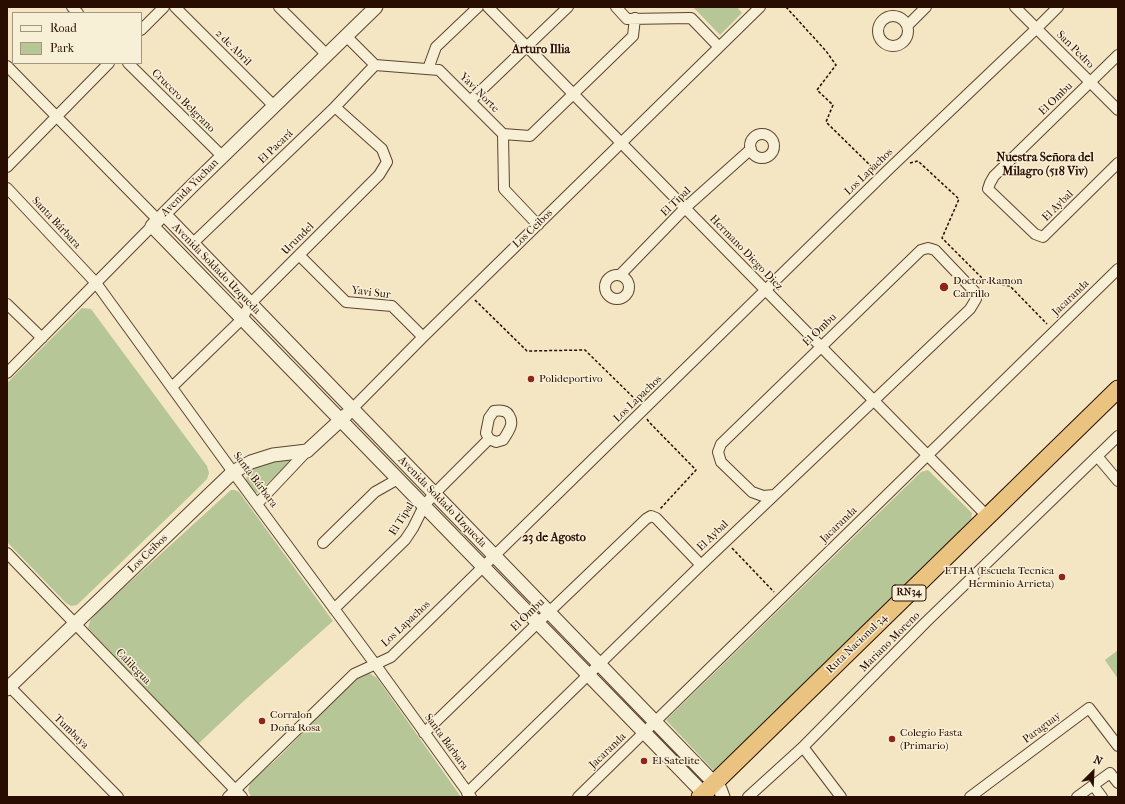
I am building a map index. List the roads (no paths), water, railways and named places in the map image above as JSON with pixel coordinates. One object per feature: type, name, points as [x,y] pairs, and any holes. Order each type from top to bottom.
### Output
[{"type":"highway","name":"Ruta Nacional 34","points":[[711,793],[988,517],[1118,390]]},
{"type":"highway","name":"Ruta Nacional 34","points":[[711,793],[996,524],[1118,404]]},
{"type":"street","points":[[142,29],[164,7]]},
{"type":"street","name":"2 de Abril","points":[[175,7],[274,106]]},
{"type":"street","points":[[279,7],[327,55]]},
{"type":"street","name":"Avenida Yuchan","points":[[7,373],[222,156],[376,7]]},
{"type":"street","points":[[428,69],[436,48],[478,7]]},
{"type":"street","name":"Hermano Diego Diez","points":[[488,7],[988,517]]},
{"type":"street","points":[[470,101],[568,7]]},
{"type":"street","points":[[616,7],[627,18],[691,18],[719,47]]},
{"type":"street","name":"Los Ceibos","points":[[257,504],[307,451],[352,409],[423,337],[760,7]]},
{"type":"street","points":[[907,26],[926,7]]},
{"type":"street","name":"San Pedro","points":[[1015,7],[1118,110]]},
{"type":"street","name":"Los Lapachos","points":[[235,795],[354,674],[391,657],[889,169],[1058,7]]},
{"type":"street","points":[[538,225],[504,189],[503,134],[530,136],[633,36],[635,18]]},
{"type":"street","points":[[346,36],[375,65]]},
{"type":"street","name":"El Ombu","points":[[1049,232],[1043,237],[1035,234],[988,189],[990,183],[994,176],[1118,55]]},
{"type":"street","points":[[7,167],[108,64]]},
{"type":"street","name":"Crucero Belgrano","points":[[129,64],[222,156]]},
{"type":"street","name":"Yavi Norte","points":[[375,65],[439,70],[503,134]]},
{"type":"street","name":"El Pacará","points":[[192,244],[335,107],[375,65]]},
{"type":"street","name":"Avenida Soldado Uzqueda","points":[[7,66],[158,220],[242,319],[644,732],[711,793]]},
{"type":"street","name":"Urundel","points":[[172,387],[242,319],[250,304],[380,174],[387,162],[382,149],[335,107]]},
{"type":"street","name":"El Tipal","points":[[620,275],[685,208],[751,149]]},
{"type":"street","name":"El Aybal","points":[[1049,232],[1118,163]]},
{"type":"street","name":"Santa Bárbara","points":[[7,188],[96,283],[469,795]]},
{"type":"street","name":"Avenida Soldado Uzqueda","points":[[158,220],[192,244],[655,721],[711,793]]},
{"type":"street","name":"El Ombu","points":[[774,495],[763,496],[752,492],[721,462],[718,452],[721,444],[820,346],[921,250],[928,248],[935,250],[975,292],[976,298]]},
{"type":"street","name":"Yavi Sur","points":[[299,255],[346,302],[392,306],[423,337]]},
{"type":"street","name":"Jacaranda","points":[[578,797],[1118,269]]},
{"type":"street","name":"El Aybal","points":[[469,795],[599,664],[701,565],[970,309],[976,298]]},
{"type":"street","points":[[7,304],[42,338]]},
{"type":"street","name":"Mariano Moreno","points":[[748,797],[803,747],[926,622],[1118,436]]},
{"type":"street","name":"El Tipal","points":[[334,610],[405,540],[424,506],[489,439]]},
{"type":"street","name":"Los Ceibos","points":[[8,687],[233,472],[251,462],[273,455],[307,451]]},
{"type":"street","points":[[1097,456],[1118,480]]},
{"type":"street","points":[[323,543],[375,492],[398,479]]},
{"type":"street","name":"El Ombu","points":[[424,733],[646,519],[652,517],[656,518],[701,565]]},
{"type":"street","name":"Calilegua","points":[[7,553],[235,795]]},
{"type":"street","name":"Tumbaya","points":[[8,687],[118,797]]},
{"type":"street","name":"Paraguay","points":[[970,797],[1089,708],[1118,746]]},
{"type":"street","points":[[803,747],[841,797]]},
{"type":"street","points":[[1077,797],[1110,773],[1118,783]]},
{"type":"street","points":[[1093,785],[1102,797]]},
{"type":"place","name":"Doctor Ramon Carrillo","points":[[944,287]]},
{"type":"place","name":"Polideportivo","points":[[531,379]]},
{"type":"place","name":"ETHA (Escuela Tecnica Herminio Arrieta)","points":[[1062,577]]},
{"type":"place","name":"Corralon Doña Rosa","points":[[262,721]]},
{"type":"place","name":"Colegio Fasta (Primario)","points":[[892,739]]},
{"type":"place","name":"El Satelite","points":[[644,761]]},
{"type":"district","name":"Arturo Illia","points":[[541,50]]},
{"type":"district","name":"Nuestra Señora del Milagro (518 Viv)","points":[[1045,165]]},
{"type":"district","name":"23 de Agosto","points":[[554,538]]}]
